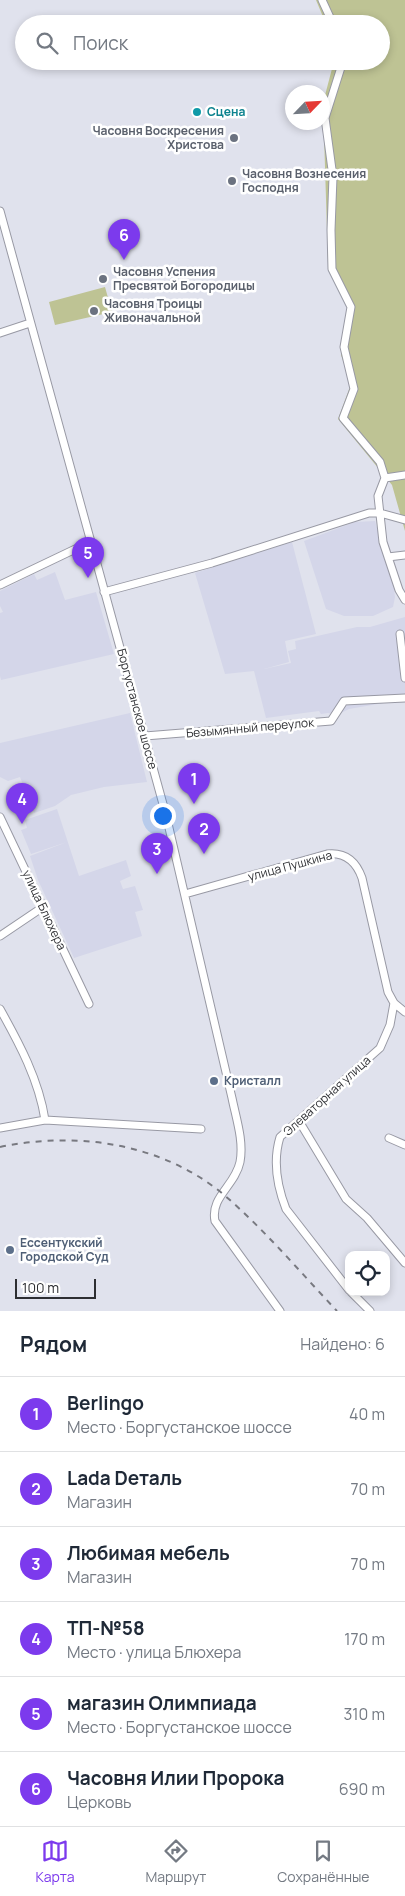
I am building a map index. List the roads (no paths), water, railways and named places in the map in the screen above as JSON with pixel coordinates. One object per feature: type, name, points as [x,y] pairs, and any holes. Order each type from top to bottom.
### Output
[{"type":"street","points":[[322,0],[329,15]]},
{"type":"street","points":[[340,70],[325,118],[333,177],[332,269],[351,307],[344,347],[354,389],[343,418],[380,462],[385,478],[378,496],[382,542],[405,600]]},
{"type":"street","name":"Боргустанское шоссе","points":[[0,211],[145,736],[185,894],[232,1098],[240,1142],[240,1163],[214,1206],[215,1221],[280,1311]]},
{"type":"street","points":[[0,333],[30,323]]},
{"type":"street","points":[[385,478],[405,475]]},
{"type":"street","points":[[104,592],[212,563],[369,513],[380,513],[405,520]]},
{"type":"street","points":[[0,585],[90,542]]},
{"type":"street","points":[[388,557],[405,555]]},
{"type":"street","points":[[400,634],[405,678]]},
{"type":"street","name":"Безымянный переулок","points":[[145,736],[331,721],[344,701],[405,698]]},
{"type":"street","name":"улица Блюхера","points":[[0,817],[88,1004]]},
{"type":"street","name":"улица Пушкина","points":[[185,894],[327,854],[337,853],[346,857],[358,868],[362,878],[384,979],[394,1003],[405,1012]]},
{"type":"street","points":[[0,936],[43,907]]},
{"type":"street","name":"Элеваторная улица","points":[[345,1285],[286,1209],[281,1197],[276,1151],[280,1137],[380,1048],[390,1025],[394,1003]]},
{"type":"street","points":[[0,1008],[21,1046],[34,1078],[43,1105],[45,1120]]},
{"type":"street","points":[[0,1128],[45,1120],[201,1129]]},
{"type":"street","points":[[299,1122],[346,1199],[367,1218],[405,1263]]},
{"type":"street","points":[[389,1138],[405,1146]]},
{"type":"street","name":"Элеваторная улица","points":[[355,1296],[370,1311]]},
{"type":"railway","points":[[0,1147],[29,1142],[88,1141],[117,1145],[145,1152],[173,1163],[199,1177],[238,1207],[337,1311]]},
{"type":"place","name":"Сцена","points":[[197,112]]},
{"type":"place","name":"Часовня Воскресения Христова","points":[[234,138]]},
{"type":"place","name":"Часовня Вознесения Господня","points":[[232,181]]},
{"type":"place","name":"Часовня Илии Пророка","points":[[124,260]]},
{"type":"place","name":"Часовня Успения Пресвятой Богородицы","points":[[103,279]]},
{"type":"place","name":"Часовня Троицы Живоначальной","points":[[94,311]]},
{"type":"place","name":"магазин Олимпиада","points":[[88,578]]},
{"type":"place","name":"Berlingo","points":[[194,804]]},
{"type":"place","name":"ТП-№58","points":[[22,824]]},
{"type":"place","name":"Lada Dеталь","points":[[204,854]]},
{"type":"place","name":"Любимая мебель","points":[[157,874]]},
{"type":"place","name":"Кристалл","points":[[214,1081]]},
{"type":"place","name":"Ессентукский Городской Суд","points":[[10,1250]]}]
